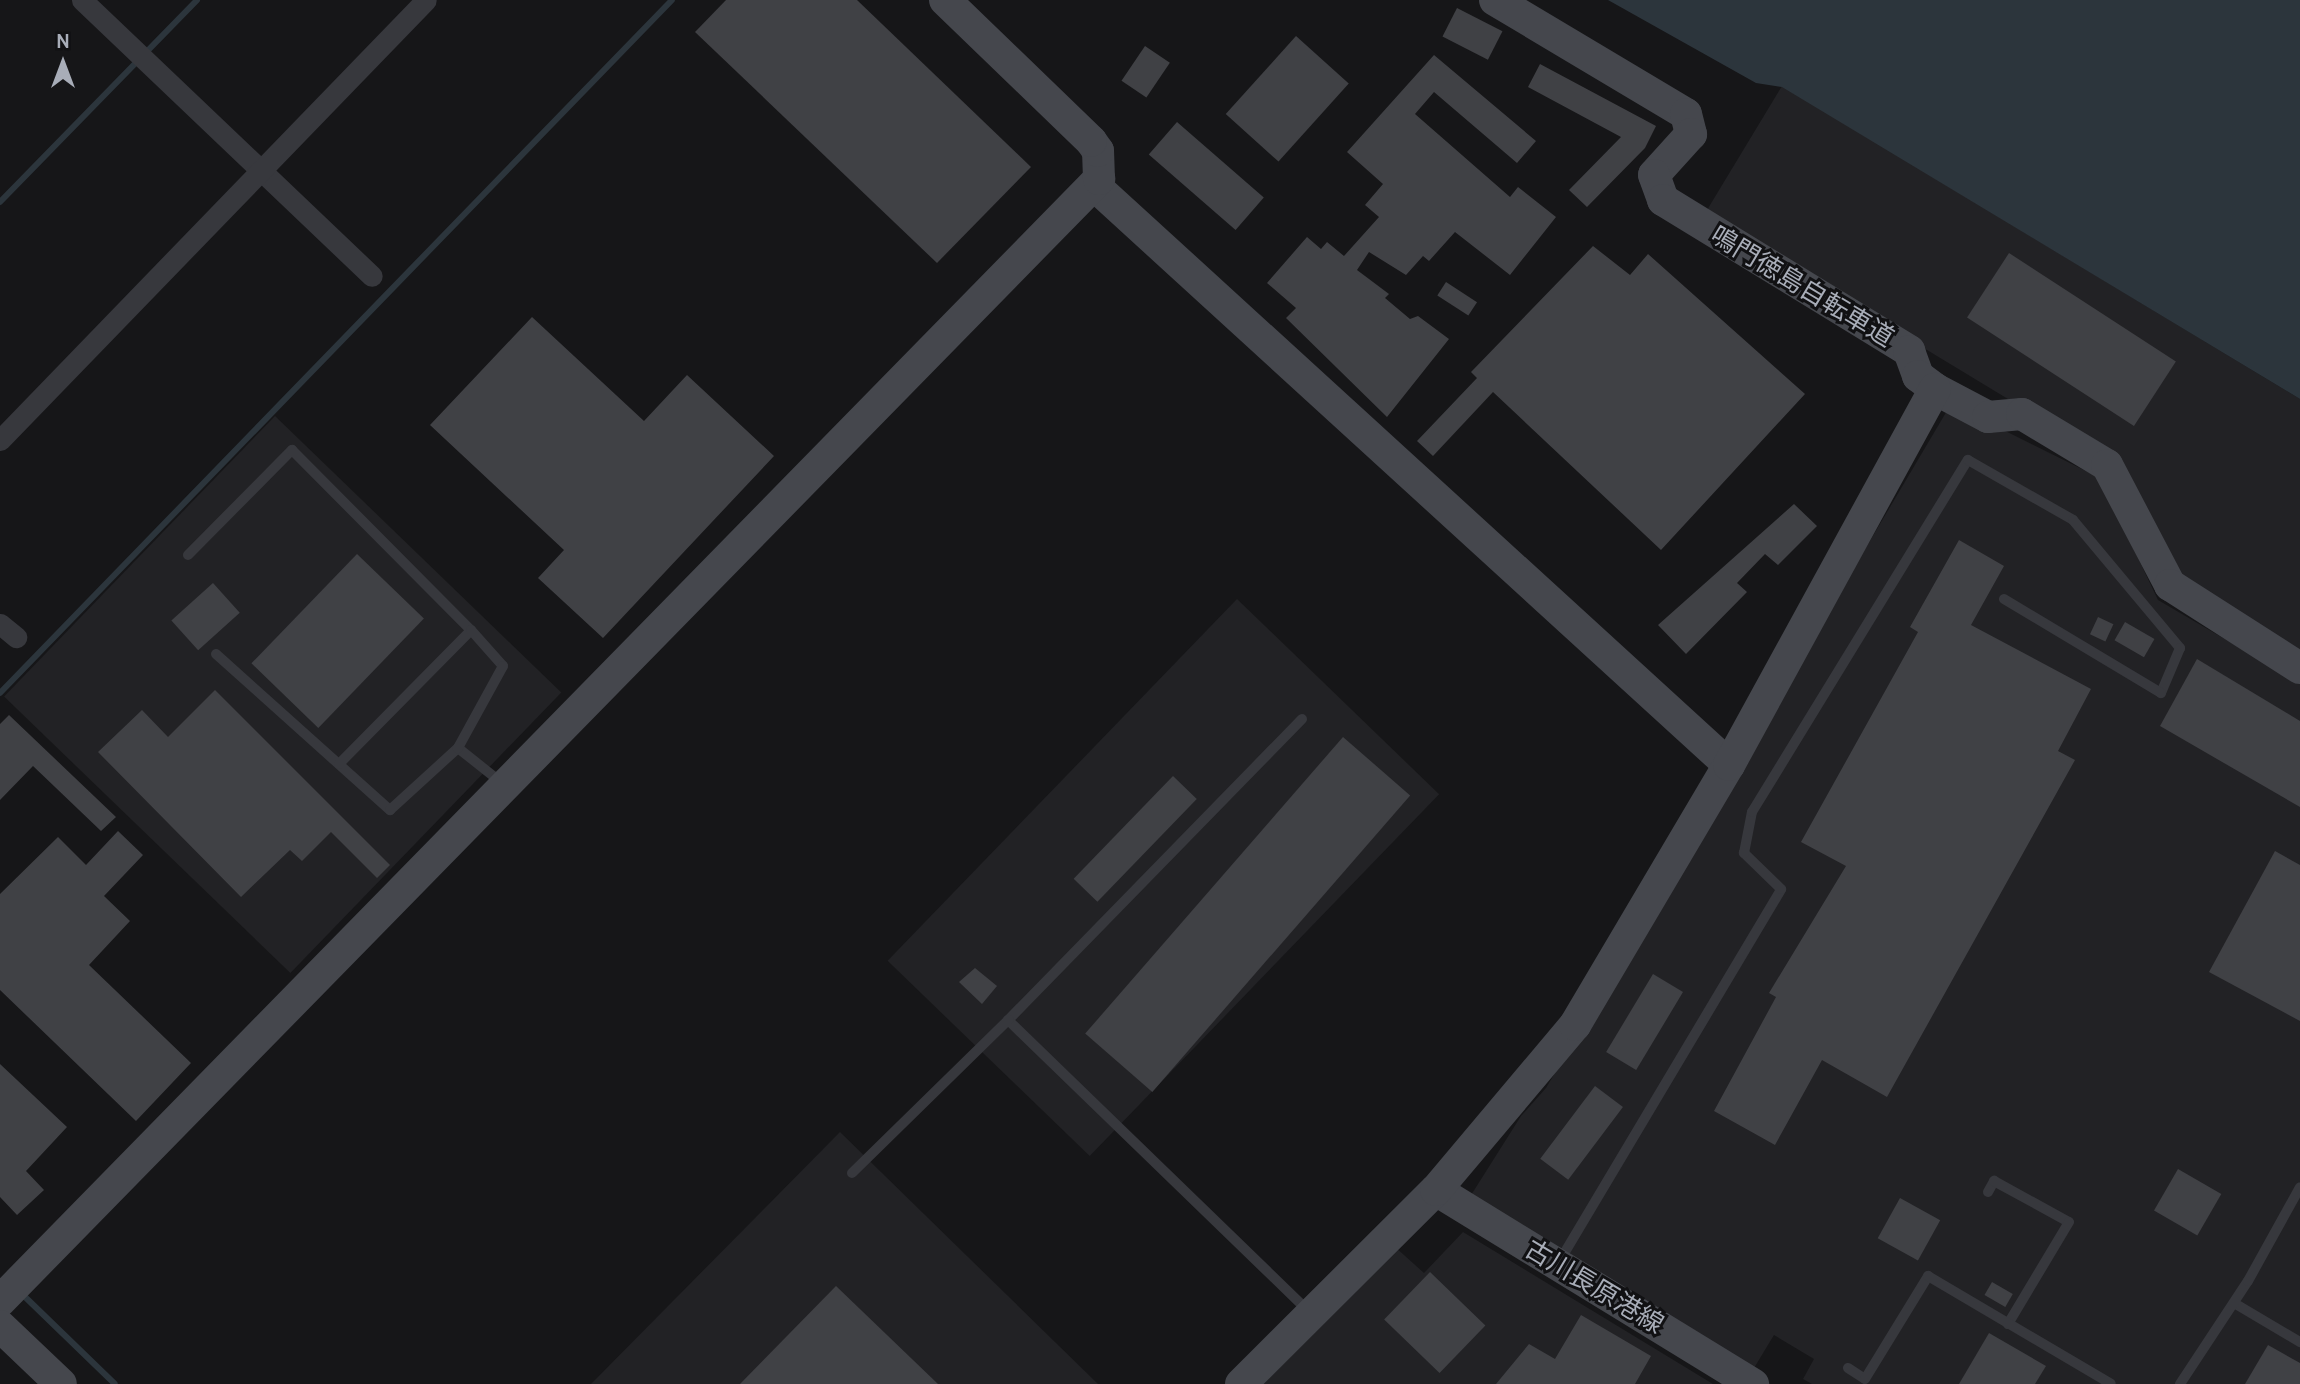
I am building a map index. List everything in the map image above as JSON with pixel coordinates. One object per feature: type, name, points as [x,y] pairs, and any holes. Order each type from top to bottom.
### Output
[{"type":"street","points":[[82,0],[372,276]]},
{"type":"street","points":[[0,440],[264,173],[426,0]]},
{"type":"street","points":[[3,1298],[1094,186],[1100,163],[1091,141],[945,0]]},
{"type":"street","name":"鳴門徳島自転車道","points":[[1495,0],[1686,114],[1690,134],[1654,175],[1663,201],[1909,351],[1918,376],[1935,389],[1988,417],[2022,414],[2108,465],[2170,585],[2300,668]]},
{"type":"street","points":[[1094,186],[1729,765]]},
{"type":"street","points":[[1241,1384],[1436,1189],[1575,1025],[1729,765],[1935,389]]},
{"type":"street","name":"古川長原港線","points":[[1436,1189],[1753,1384]]},
{"type":"street","points":[[0,1326],[61,1384]]},
{"type":"lane","points":[[188,555],[292,450],[471,630],[503,666],[458,748],[390,810],[216,654]]},
{"type":"lane","points":[[1558,1264],[1782,889],[1744,853],[1752,812],[1968,460],[2073,520],[2180,648],[2161,693],[2004,599]]},
{"type":"lane","points":[[339,764],[471,630]]},
{"type":"lane","points":[[852,1173],[1008,1020],[1302,719]]},
{"type":"lane","points":[[458,748],[505,786]]},
{"type":"lane","points":[[1008,1020],[1311,1314]]},
{"type":"lane","points":[[1988,1192],[1994,1181],[2070,1222],[2008,1324]]},
{"type":"lane","points":[[2180,1384],[2234,1303],[2300,1187]]},
{"type":"lane","points":[[1848,1368],[1865,1379],[1928,1276],[2111,1384]]},
{"type":"lane","points":[[2234,1303],[2300,1342]]},
{"type":"shaded area","points":[[1608,0],[2300,0],[2300,399],[1782,87],[1756,83]]},
{"type":"shaded area","points":[[1782,86],[2300,399],[2300,654],[2178,581],[2102,456],[1704,215]]},
{"type":"shaded area","points":[[1951,404],[2100,478],[2158,600],[2300,683],[2300,1384],[1812,1384],[1803,1379],[1814,1359],[1774,1335],[1751,1373],[1466,1203],[1521,1116],[1546,1088]]},
{"type":"shaded area","points":[[275,416],[561,692],[290,973],[4,697]]},
{"type":"shaded area","points":[[1237,599],[1439,794],[1090,1156],[888,961]]},
{"type":"shaded area","points":[[840,1132],[1098,1384],[591,1384]]},
{"type":"shaded area","points":[[1463,1232],[1713,1384],[1260,1384],[1394,1246],[1424,1273]]},
{"type":"building","points":[[726,0],[857,0],[1031,167],[937,263],[695,32]]},
{"type":"building","points":[[1457,8],[1502,31],[1488,60],[1442,37]]},
{"type":"building","points":[[1296,36],[1349,84],[1279,162],[1226,114]]},
{"type":"building","points":[[1145,46],[1170,63],[1146,98],[1122,81]]},
{"type":"building","points":[[1434,55],[1536,141],[1517,163],[1434,92],[1415,114],[1510,197],[1518,187],[1556,217],[1510,275],[1455,232],[1429,261],[1423,256],[1406,275],[1369,252],[1357,270],[1389,294],[1385,298],[1410,319],[1418,316],[1449,339],[1387,417],[1286,318],[1296,308],[1267,283],[1307,237],[1321,249],[1327,242],[1344,256],[1379,217],[1365,205],[1383,184],[1347,152]]},
{"type":"building","points":[[1540,64],[1656,126],[1645,148],[1587,207],[1569,190],[1621,137],[1528,87]]},
{"type":"building","points":[[1177,122],[1264,197],[1236,230],[1149,154]]},
{"type":"building","points":[[1593,246],[1630,275],[1648,254],[1805,394],[1661,550],[1493,392],[1433,456],[1417,441],[1477,378],[1471,372]]},
{"type":"building","points":[[2009,253],[2176,361],[2134,426],[1967,318]]},
{"type":"building","points":[[1446,282],[1477,302],[1468,316],[1437,295]]},
{"type":"building","points":[[532,317],[644,421],[687,375],[774,456],[603,638],[538,578],[564,550],[430,425]]},
{"type":"building","points":[[1794,504],[1817,526],[1778,565],[1765,554],[1737,583],[1747,592],[1686,654],[1658,625]]},
{"type":"building","points":[[1959,540],[2004,566],[1971,625],[2091,689],[2058,751],[2075,760],[1887,1097],[1822,1060],[1775,1145],[1714,1111],[1776,997],[1769,993],[1846,866],[1801,842],[1918,632],[1910,627]]},
{"type":"building","points":[[357,554],[424,619],[318,728],[251,663]]},
{"type":"building","points":[[213,583],[240,613],[198,650],[171,620]]},
{"type":"building","points":[[2098,617],[2113,624],[2105,641],[2090,634]]},
{"type":"building","points":[[2125,622],[2154,639],[2144,657],[2114,640]]},
{"type":"building","points":[[2197,659],[2300,721],[2300,807],[2160,726]]},
{"type":"building","points":[[215,690],[390,865],[377,878],[331,832],[302,861],[290,850],[241,897],[98,752],[142,710],[168,737]]},
{"type":"building","points":[[9,715],[116,817],[101,831],[33,766],[0,800],[0,724]]},
{"type":"building","points":[[1343,737],[1410,795],[1152,1092],[1085,1034]]},
{"type":"building","points":[[1173,776],[1197,799],[1097,902],[1074,879]]},
{"type":"building","points":[[118,831],[143,855],[104,896],[130,921],[89,965],[191,1063],[136,1121],[0,990],[0,894],[58,837],[86,865]]},
{"type":"building","points":[[2275,851],[2300,865],[2300,1021],[2209,972]]},
{"type":"building","points":[[975,968],[997,986],[982,1004],[959,982]]},
{"type":"building","points":[[1653,974],[1683,992],[1636,1070],[1606,1052]]},
{"type":"building","points":[[0,1064],[67,1127],[26,1171],[44,1190],[17,1215],[0,1197]]},
{"type":"building","points":[[1595,1086],[1623,1107],[1568,1180],[1540,1159]]},
{"type":"building","points":[[2178,1169],[2221,1194],[2197,1236],[2154,1211]]},
{"type":"building","points":[[1900,1198],[1940,1220],[1918,1261],[1878,1238]]},
{"type":"building","points":[[1430,1272],[1485,1325],[1440,1373],[1384,1319]]},
{"type":"building","points":[[1992,1282],[2013,1294],[2005,1307],[1984,1295]]},
{"type":"building","points":[[836,1286],[938,1384],[740,1384]]},
{"type":"building","points":[[1581,1315],[1651,1356],[1635,1384],[1496,1384],[1529,1344],[1555,1359]]},
{"type":"building","points":[[1989,1333],[2046,1366],[2035,1384],[1959,1384]]},
{"type":"building","points":[[2268,1345],[2300,1363],[2300,1384],[2245,1384]]},
{"type":"waterway","points":[[0,202],[197,0]]},
{"type":"waterway","points":[[0,693],[672,0]]},
{"type":"waterway","points":[[22,1294],[115,1384]]}]
